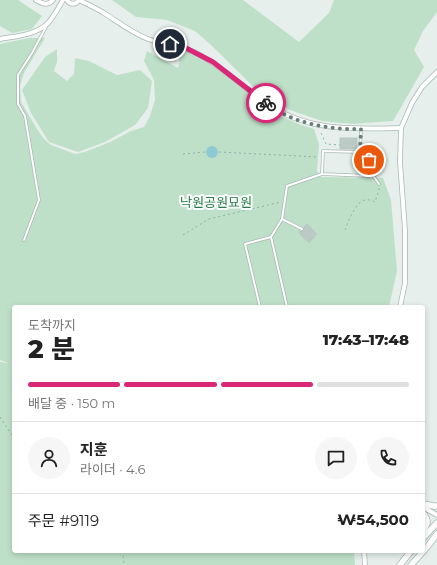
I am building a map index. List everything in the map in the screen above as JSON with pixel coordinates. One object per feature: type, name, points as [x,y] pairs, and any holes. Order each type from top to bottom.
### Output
[{"type":"main road","points":[[425,504],[437,506]]},
{"type":"main road","points":[[425,517],[427,521],[425,528]]},
{"type":"main road","points":[[425,536],[437,523]]},
{"type":"main road","points":[[425,549],[437,534]]},
{"type":"main road","points":[[428,546],[437,540]]},
{"type":"main road","points":[[400,565],[409,553]]},
{"type":"main road","points":[[411,565],[422,553]]},
{"type":"street","points":[[36,0],[42,4],[49,4],[53,0]]},
{"type":"street","points":[[0,39],[29,34],[40,28],[48,23],[63,0]]},
{"type":"street","points":[[67,0],[74,4],[79,0],[142,36],[186,48],[213,62],[268,105],[301,121],[331,127],[361,129],[401,128]]},
{"type":"street","points":[[400,305],[405,283],[406,258],[400,162],[401,128],[412,103],[422,87],[437,72]]},
{"type":"street","points":[[425,508],[437,515]]},
{"type":"street","points":[[364,553],[365,565]]},
{"type":"lane","points":[[24,240],[39,200],[25,116],[18,104],[18,75],[48,23]]},
{"type":"lane","points":[[360,152],[361,129]]},
{"type":"lane","points":[[287,305],[271,238],[282,219],[288,186],[322,174],[369,176],[369,160],[360,152],[323,151],[322,174]]},
{"type":"lane","points":[[369,172],[379,184]]},
{"type":"lane","points":[[282,219],[302,229]]},
{"type":"lane","points":[[260,305],[245,244],[271,238]]},
{"type":"path","points":[[321,133],[326,144],[340,145]]},
{"type":"path","points":[[183,154],[205,152]]},
{"type":"path","points":[[219,152],[323,157]]},
{"type":"path","points":[[345,230],[349,219],[359,203],[365,200],[375,202],[379,190],[379,184]]},
{"type":"path","points":[[183,235],[209,219],[285,201]]},
{"type":"path","points":[[0,417],[12,435]]},
{"type":"path","points":[[123,553],[124,565]]},
{"type":"green space","points":[[0,0],[18,0],[42,16],[32,29],[12,33],[0,26]]},
{"type":"green space","points":[[112,0],[243,0],[299,42],[329,13],[334,0],[437,0],[437,12],[423,31],[414,50],[424,67],[393,121],[352,124],[322,121],[290,110],[255,88],[195,31],[167,20],[136,17]]},
{"type":"green space","name":"낙원공원묘원","points":[[29,38],[45,38],[24,73],[20,86],[21,102],[44,139],[51,145],[75,154],[85,152],[110,142],[131,131],[144,127],[150,116],[155,100],[154,80],[144,61],[147,51],[178,68],[181,50],[193,54],[210,63],[249,93],[266,110],[314,129],[319,144],[317,171],[321,177],[383,178],[391,200],[397,271],[389,305],[12,305],[12,553],[354,553],[355,565],[0,565],[0,362],[8,363],[0,360],[0,44]]},
{"type":"green space","points":[[57,49],[57,62],[54,71],[67,81],[74,74],[75,58],[89,61],[117,75],[140,70],[152,81],[148,108],[135,125],[105,142],[78,152],[49,142],[31,113],[22,90],[45,57]]},
{"type":"water","points":[[212,146],[216,148],[218,152],[216,156],[212,158],[208,156],[206,152],[208,148]]},
{"type":"building","points":[[340,138],[357,138],[357,149],[340,149]]},
{"type":"building","points":[[307,224],[317,234],[309,243],[299,233],[300,231],[304,231],[304,227]]},
{"type":"way so far","points":[[266,103],[301,121],[331,127],[361,129],[360,152],[369,160]]},
{"type":"route","points":[[170,44],[196,52],[213,62],[266,103]]}]
